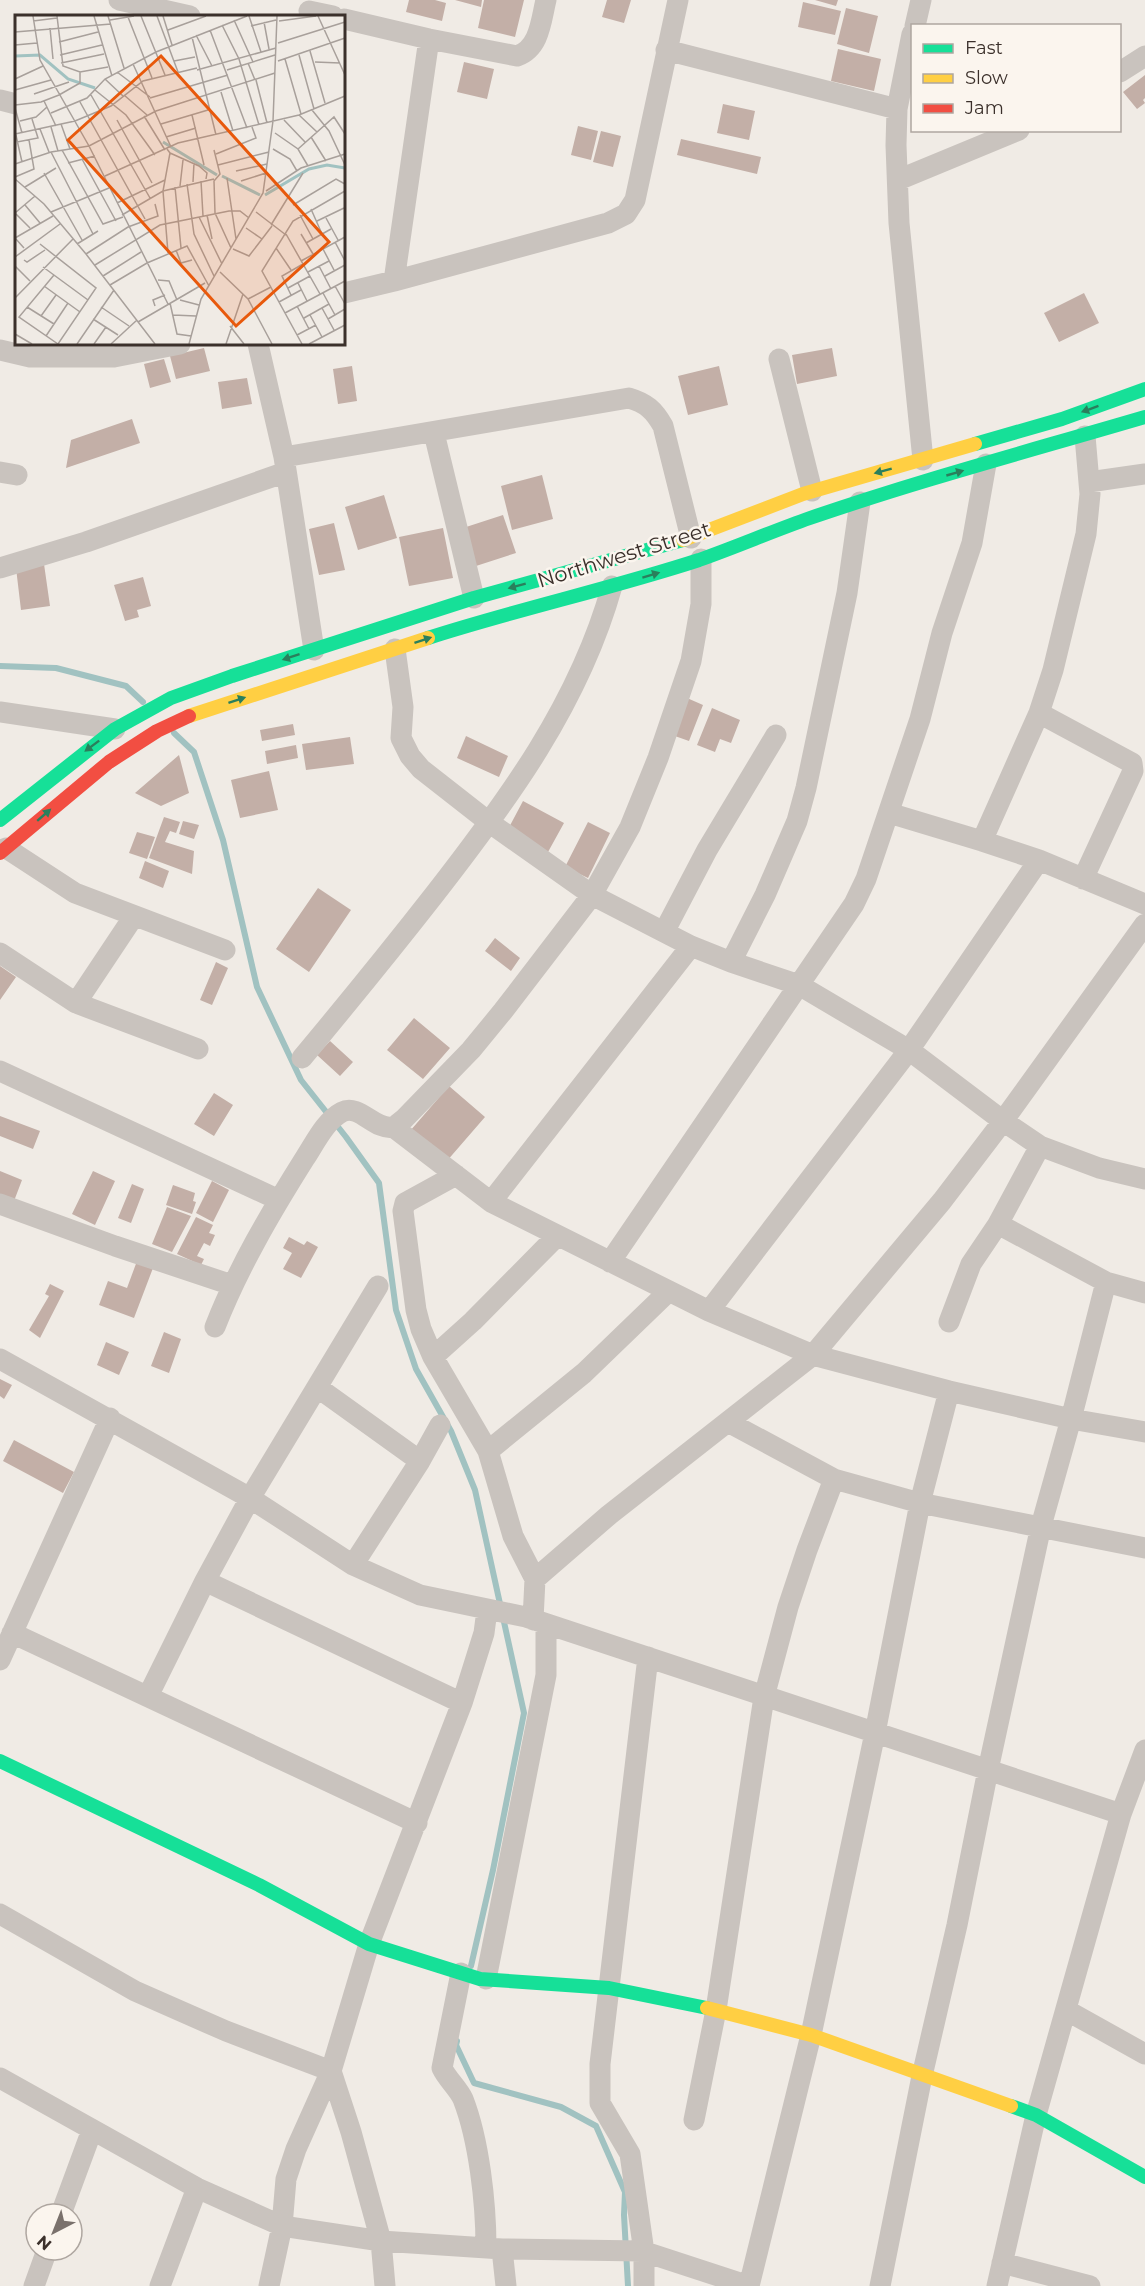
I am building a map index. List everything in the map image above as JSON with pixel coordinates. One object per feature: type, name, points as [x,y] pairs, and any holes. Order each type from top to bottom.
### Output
[{"type":"main road","name":"Northwest Street","points":[[0,820],[115,729],[171,698],[474,598],[691,538],[773,504],[812,491],[1062,420],[1145,389]]},
{"type":"main road","name":"Northwest Street","points":[[3,851],[82,783],[150,733],[182,718],[487,619],[612,586],[701,559],[810,518],[860,502],[1145,417]]},
{"type":"main road","points":[[0,1761],[259,1885],[369,1944],[472,1976],[609,1988],[716,2010],[811,2035],[1036,2115],[1133,2168],[1145,2177]]},
{"type":"street","points":[[119,0],[179,15]]},
{"type":"street","points":[[345,19],[517,56],[524,53],[537,38],[546,0]]},
{"type":"street","points":[[345,293],[608,223],[626,214],[635,200],[678,0]]},
{"type":"street","points":[[915,24],[921,0]]},
{"type":"street","points":[[309,9],[330,15]]},
{"type":"street","points":[[394,281],[429,39]]},
{"type":"street","points":[[911,39],[897,109],[897,180],[899,223],[923,460]]},
{"type":"street","points":[[666,50],[897,109]]},
{"type":"street","points":[[1121,71],[1145,56]]},
{"type":"street","points":[[0,100],[15,104]]},
{"type":"street","points":[[897,180],[1014,132]]},
{"type":"street","points":[[0,350],[32,350],[114,357],[175,345]]},
{"type":"street","points":[[258,345],[285,465],[314,650]]},
{"type":"street","points":[[780,359],[812,491]]},
{"type":"street","points":[[0,568],[86,542],[285,465],[434,433],[629,398],[644,403],[655,413],[663,426],[691,538]]},
{"type":"street","points":[[434,433],[474,598]]},
{"type":"street","points":[[982,841],[1039,713],[1053,670],[1086,534],[1090,494],[1085,436]]},
{"type":"street","points":[[610,1262],[854,904],[866,879],[920,719],[942,633],[972,543],[986,464]]},
{"type":"street","points":[[1089,482],[1145,474]]},
{"type":"street","points":[[731,962],[765,895],[800,810],[847,593],[860,502]]},
{"type":"street","points":[[215,1328],[232,1285],[279,1200],[333,1120],[352,1110],[383,1126],[393,1126],[404,1119],[471,1050],[592,895],[630,827],[681,694],[691,661],[701,604],[701,559]]},
{"type":"street","points":[[302,1058],[490,823],[562,710],[601,626],[612,586]]},
{"type":"street","points":[[395,649],[403,707],[401,738],[410,756],[421,769],[490,823],[592,895],[691,946],[799,985],[909,1050],[1040,1146],[1099,1168],[1145,1179]]},
{"type":"street","points":[[0,712],[115,729]]},
{"type":"street","points":[[1039,713],[1132,763],[1133,771],[1083,879]]},
{"type":"street","points":[[664,932],[707,850],[776,735]]},
{"type":"street","points":[[889,813],[1039,860],[1145,904]]},
{"type":"street","points":[[3,851],[75,893],[225,950]]},
{"type":"street","points":[[709,1311],[909,1050],[1039,860]]},
{"type":"street","points":[[76,1003],[134,916]]},
{"type":"street","points":[[535,1579],[609,1515],[813,1355],[942,1201],[1003,1121],[1145,924]]},
{"type":"street","points":[[491,1202],[691,946]]},
{"type":"street","points":[[0,953],[36,979],[76,1003],[198,1049]]},
{"type":"street","points":[[0,1071],[279,1200]]},
{"type":"street","points":[[393,1126],[491,1202],[709,1311],[813,1355],[949,1391],[1071,1419],[1145,1432]]},
{"type":"street","points":[[949,1322],[971,1264],[998,1224],[1040,1146]]},
{"type":"street","points":[[456,1175],[405,1203],[403,1211],[416,1310],[433,1357],[488,1451],[513,1536],[535,1579],[535,1620],[546,1675],[472,1976],[442,2068],[462,2097],[469,2118],[494,2248],[506,2286]]},
{"type":"street","points":[[0,1204],[232,1285]]},
{"type":"street","points":[[998,1224],[1106,1282],[1145,1293]]},
{"type":"street","points":[[433,1357],[473,1321],[557,1236]]},
{"type":"street","points":[[880,2286],[922,2076],[957,1925],[1041,1526],[1106,1282]]},
{"type":"street","points":[[148,1696],[205,1581],[250,1498],[378,1286]]},
{"type":"street","points":[[488,1451],[584,1373],[669,1291]]},
{"type":"street","points":[[0,1359],[110,1418],[250,1498],[353,1564],[420,1595],[535,1620],[1120,1814]]},
{"type":"street","points":[[317,1387],[420,1461]]},
{"type":"street","points":[[0,2078],[197,2188],[282,2226],[381,2241],[494,2248],[643,2252],[749,2286],[811,2035],[876,1733],[920,1503],[949,1391]]},
{"type":"street","points":[[0,1660],[110,1418]]},
{"type":"street","points":[[728,1422],[834,1479],[920,1503],[1145,1548]]},
{"type":"street","points":[[353,1564],[420,1461],[440,1425]]},
{"type":"street","points":[[694,2120],[716,2010],[764,1697],[788,1607],[834,1479]]},
{"type":"street","points":[[205,1581],[462,1703]]},
{"type":"street","points":[[269,2286],[282,2226],[286,2180],[296,2149],[331,2070],[369,1944],[462,1703],[489,1610]]},
{"type":"street","points":[[12,1633],[417,1823]]},
{"type":"street","points":[[644,2286],[643,2252],[630,2154],[600,2103],[599,2095],[600,2064],[648,1657]]},
{"type":"street","points":[[997,2286],[1036,2115],[1120,1814],[1145,1750]]},
{"type":"street","points":[[0,1914],[135,1991],[226,2031],[331,2070]]},
{"type":"street","points":[[1066,2010],[1145,2054]]},
{"type":"street","points":[[331,2070],[381,2241],[386,2286]]},
{"type":"street","points":[[65,2202],[92,2130]]},
{"type":"street","points":[[160,2286],[197,2188]]},
{"type":"street","points":[[34,2286],[43,2262]]},
{"type":"street","points":[[1002,2263],[1090,2286]]},
{"type":"building","points":[[409,0],[435,0],[446,3],[442,21],[406,12]]},
{"type":"building","points":[[455,0],[482,0],[481,7]]},
{"type":"building","points":[[484,0],[524,0],[515,37],[478,28]]},
{"type":"building","points":[[607,0],[631,0],[624,23],[602,17]]},
{"type":"building","points":[[815,0],[838,0],[836,6]]},
{"type":"building","points":[[803,2],[841,11],[835,35],[798,27]]},
{"type":"building","points":[[846,8],[878,16],[869,53],[837,44]]},
{"type":"building","points":[[838,49],[881,59],[874,91],[831,81]]},
{"type":"building","points":[[464,62],[494,69],[487,99],[457,92]]},
{"type":"building","points":[[1145,75],[1145,98],[1143,100],[1145,103],[1137,109],[1123,92]]},
{"type":"building","points":[[723,104],[755,111],[749,140],[717,133]]},
{"type":"building","points":[[578,126],[598,131],[591,160],[571,155]]},
{"type":"building","points":[[601,131],[621,136],[613,167],[593,162]]},
{"type":"building","points":[[681,139],[761,157],[757,174],[677,155]]},
{"type":"building","points":[[1084,293],[1099,323],[1059,342],[1044,313]]},
{"type":"building","points":[[204,348],[210,371],[176,379],[170,356]]},
{"type":"building","points":[[832,348],[837,376],[797,384],[792,355]]},
{"type":"building","points":[[164,359],[171,382],[150,388],[144,364]]},
{"type":"building","points":[[352,366],[357,401],[338,404],[333,369]]},
{"type":"building","points":[[719,366],[728,405],[688,415],[678,376]]},
{"type":"building","points":[[247,378],[252,404],[222,409],[218,382]]},
{"type":"building","points":[[132,419],[140,443],[66,468],[71,440]]},
{"type":"building","points":[[542,475],[553,519],[512,530],[501,486]]},
{"type":"building","points":[[384,495],[397,538],[358,550],[345,507]]},
{"type":"building","points":[[503,515],[516,553],[476,566],[463,528]]},
{"type":"building","points":[[334,523],[345,570],[319,575],[309,529]]},
{"type":"building","points":[[443,528],[453,578],[409,586],[399,537]]},
{"type":"building","points":[[44,564],[50,606],[21,610],[16,568]]},
{"type":"building","points":[[143,577],[151,606],[137,610],[139,617],[125,621],[114,585]]},
{"type":"building","points":[[687,698],[703,705],[689,741],[672,735]]},
{"type":"building","points":[[712,708],[740,720],[731,743],[720,739],[715,752],[697,745]]},
{"type":"building","points":[[293,724],[295,735],[262,741],[260,730]]},
{"type":"building","points":[[466,736],[508,756],[499,777],[457,758]]},
{"type":"building","points":[[350,737],[354,764],[306,770],[302,744]]},
{"type":"building","points":[[296,745],[298,758],[267,764],[265,751]]},
{"type":"building","points":[[179,755],[189,793],[161,806],[135,793]]},
{"type":"building","points":[[269,771],[278,810],[240,818],[231,780]]},
{"type":"building","points":[[523,801],[564,823],[548,852],[507,831]]},
{"type":"building","points":[[164,817],[180,822],[176,833],[170,831],[165,842],[194,851],[192,874],[149,858]]},
{"type":"building","points":[[183,821],[199,825],[194,839],[179,834]]},
{"type":"building","points":[[588,822],[610,833],[588,878],[565,867]]},
{"type":"building","points":[[137,832],[155,837],[147,859],[129,853]]},
{"type":"building","points":[[145,861],[169,871],[163,888],[139,878]]},
{"type":"building","points":[[318,888],[351,910],[309,972],[276,949]]},
{"type":"building","points":[[495,938],[520,958],[511,971],[485,951]]},
{"type":"building","points":[[216,962],[228,968],[212,1005],[200,1000]]},
{"type":"building","points":[[0,966],[16,977],[0,1000]]},
{"type":"building","points":[[414,1018],[450,1048],[423,1079],[387,1050]]},
{"type":"building","points":[[330,1041],[353,1062],[340,1076],[317,1055]]},
{"type":"building","points":[[449,1086],[485,1117],[446,1162],[410,1131]]},
{"type":"building","points":[[214,1093],[233,1105],[214,1136],[194,1124]]},
{"type":"building","points":[[0,1116],[40,1131],[33,1149],[0,1136]]},
{"type":"building","points":[[0,1171],[22,1180],[14,1201],[0,1196]]},
{"type":"building","points":[[93,1171],[115,1181],[95,1225],[72,1214]]},
{"type":"building","points":[[212,1181],[229,1190],[213,1222],[196,1213]]},
{"type":"building","points":[[132,1184],[144,1189],[131,1223],[118,1218]]},
{"type":"building","points":[[173,1185],[195,1193],[193,1201],[196,1202],[192,1214],[166,1205]]},
{"type":"building","points":[[167,1207],[191,1216],[172,1252],[152,1244]]},
{"type":"building","points":[[196,1217],[213,1225],[209,1233],[215,1235],[210,1246],[204,1243],[197,1256],[204,1259],[201,1265],[177,1254]]},
{"type":"building","points":[[289,1237],[304,1245],[307,1241],[318,1247],[301,1278],[283,1269],[292,1253],[283,1248]]},
{"type":"building","points":[[137,1261],[153,1268],[134,1318],[99,1305],[108,1281],[127,1288]]},
{"type":"building","points":[[50,1284],[64,1291],[40,1338],[29,1330],[49,1296],[45,1294]]},
{"type":"building","points":[[164,1332],[181,1339],[169,1373],[151,1366]]},
{"type":"building","points":[[106,1342],[129,1352],[119,1375],[97,1365]]},
{"type":"building","points":[[0,1379],[12,1385],[4,1399],[0,1396]]},
{"type":"building","points":[[14,1440],[74,1472],[63,1493],[3,1461]]},
{"type":"waterway","points":[[0,666],[56,668],[126,686],[143,702]]},
{"type":"waterway","points":[[174,733],[194,752],[223,840],[257,987],[301,1080],[379,1183],[396,1310],[416,1369],[451,1431],[475,1490],[524,1713],[493,1870],[471,1966]]},
{"type":"waterway","points":[[457,2041],[456,2045],[474,2083],[561,2107],[596,2126],[625,2192],[628,2286]]},
{"type":"traffic: fast","points":[[975,444],[1062,419],[1145,389]]},
{"type":"traffic: fast","points":[[428,638],[699,560],[851,504],[1145,417]]},
{"type":"traffic: fast","points":[[0,820],[115,729],[171,698],[474,598],[683,540]]},
{"type":"traffic: fast","points":[[0,1761],[259,1885],[369,1944],[480,1979],[609,1988],[707,2008]]},
{"type":"traffic: fast","points":[[1011,2106],[1036,2115],[1145,2177]]},
{"type":"traffic: slow","points":[[683,540],[803,494],[975,444]]},
{"type":"traffic: slow","points":[[189,716],[428,638]]},
{"type":"traffic: slow","points":[[707,2008],[811,2035],[1011,2106]]},
{"type":"traffic: jam","points":[[0,853],[109,762],[157,731],[189,716]]}]
